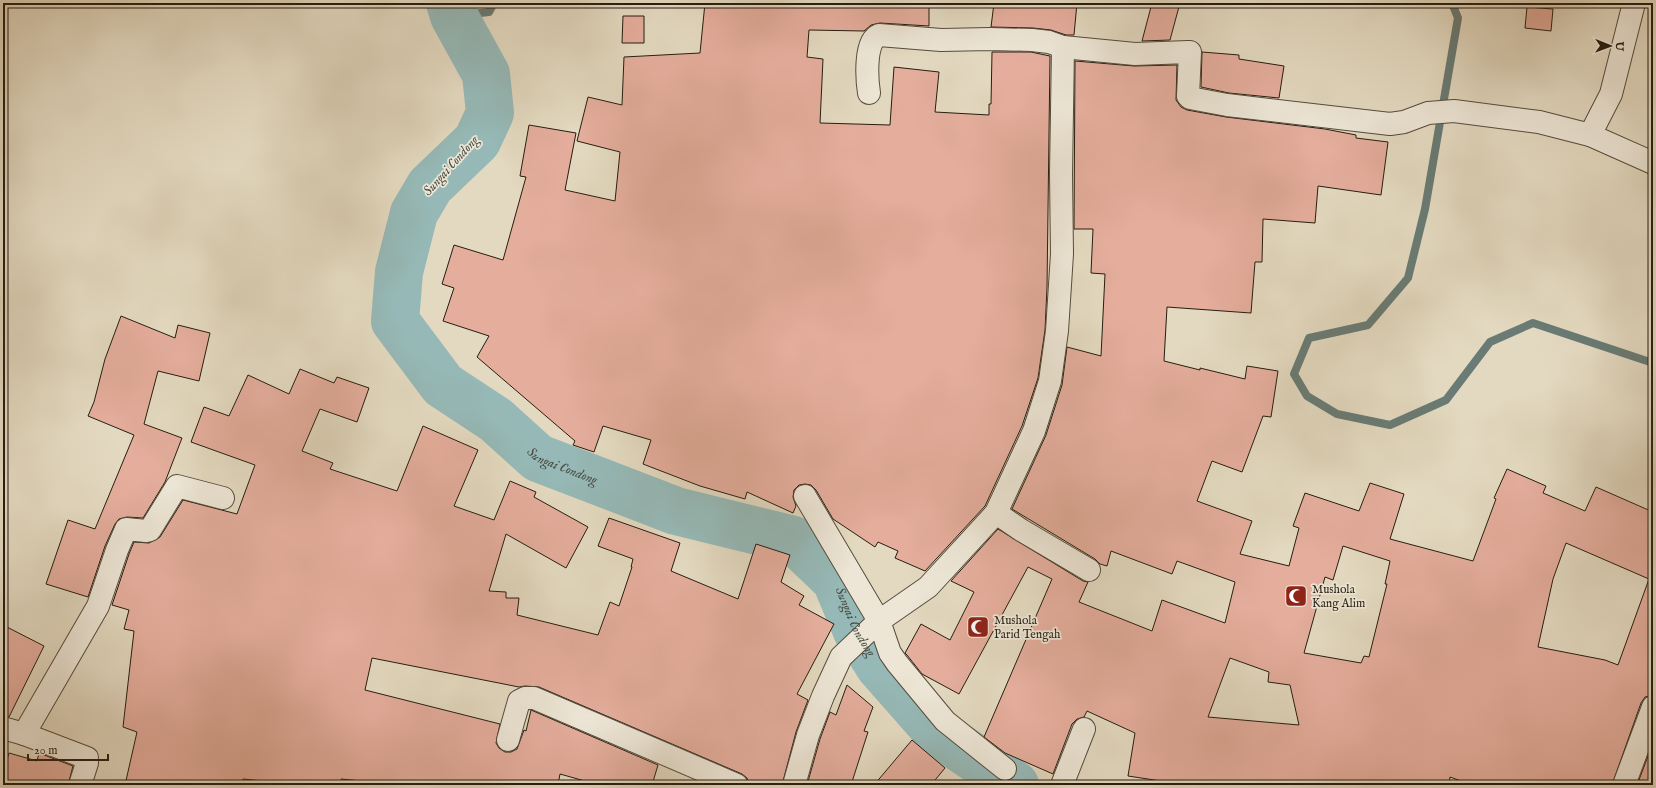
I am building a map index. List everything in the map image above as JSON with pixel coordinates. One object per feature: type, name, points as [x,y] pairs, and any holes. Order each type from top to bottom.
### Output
[{"type":"street","points":[[1590,135],[1611,94],[1634,3]]},
{"type":"street","points":[[869,93],[867,64],[872,41],[879,35],[941,40],[1032,40],[1049,42],[1063,47],[1134,54],[1190,52],[1189,97],[1227,105],[1390,124],[1404,122],[1428,114],[1454,111],[1539,122],[1590,135],[1653,163]]},
{"type":"street","points":[[794,785],[808,735],[823,696],[841,657],[876,624],[928,587],[996,513],[1034,431],[1050,381],[1056,338],[1062,254],[1061,174],[1063,47]]},
{"type":"street","points":[[24,734],[98,606],[117,550],[126,529],[150,530],[177,486],[223,498]]},
{"type":"street","points":[[805,496],[876,624],[890,653],[897,663],[945,721],[1005,769]]},
{"type":"street","points":[[996,513],[1021,530],[1089,570]]},
{"type":"street","points":[[508,740],[519,701],[525,698],[534,698],[737,785]]},
{"type":"street","points":[[1624,785],[1653,707]]},
{"type":"street","points":[[3,728],[24,734],[87,758],[87,763],[80,785]]},
{"type":"street","points":[[1062,785],[1084,729]]},
{"type":"building","points":[[705,3],[801,3],[835,6],[836,3],[929,5],[929,26],[880,23],[871,25],[864,31],[809,30],[807,57],[823,59],[820,123],[890,125],[894,67],[939,72],[935,112],[989,115],[989,104],[991,104],[992,52],[1031,52],[1050,56],[1047,287],[1045,330],[1038,378],[1022,426],[985,506],[925,571],[895,558],[898,551],[878,542],[875,547],[833,519],[816,490],[811,485],[799,485],[794,490],[793,497],[796,506],[793,513],[747,492],[745,499],[700,486],[643,464],[651,440],[603,426],[594,452],[573,445],[575,441],[477,357],[489,336],[443,321],[454,288],[442,284],[454,245],[503,260],[526,177],[520,176],[529,125],[576,133],[565,190],[615,201],[620,152],[577,141],[588,97],[622,105],[624,57],[700,53]]},
{"type":"building","points":[[994,3],[1077,3],[1074,35],[1066,35],[1051,30],[1033,28],[991,27]]},
{"type":"building","points":[[1152,3],[1180,3],[1170,40],[1142,41]]},
{"type":"building","points":[[1527,7],[1553,9],[1551,31],[1525,28]]},
{"type":"building","points":[[623,16],[644,16],[644,43],[622,43]]},
{"type":"building","points":[[1202,52],[1239,55],[1239,59],[1284,66],[1279,98],[1229,93],[1201,87]]},
{"type":"building","points":[[1075,61],[1134,66],[1177,65],[1176,100],[1181,107],[1187,110],[1226,117],[1325,129],[1356,135],[1356,138],[1388,142],[1381,195],[1318,186],[1315,223],[1263,219],[1262,262],[1255,262],[1251,313],[1167,307],[1164,361],[1245,379],[1247,366],[1278,371],[1271,417],[1263,416],[1242,472],[1212,461],[1197,501],[1252,521],[1240,554],[1289,566],[1299,528],[1293,526],[1305,493],[1359,511],[1370,483],[1404,494],[1390,539],[1473,561],[1496,499],[1494,498],[1507,469],[1546,486],[1543,493],[1585,511],[1596,487],[1653,512],[1653,695],[1645,697],[1641,703],[1612,785],[1472,785],[1450,777],[1449,785],[1187,785],[1128,776],[1135,733],[1087,711],[1084,717],[1077,719],[1072,724],[1053,774],[1005,753],[984,737],[1052,579],[1028,567],[959,694],[922,674],[905,653],[921,624],[950,640],[974,592],[951,581],[998,529],[1083,581],[1088,582],[1079,602],[1152,631],[1162,600],[1225,623],[1235,582],[1177,561],[1172,574],[1111,551],[1107,566],[1100,564],[1095,559],[1012,509],[1046,435],[1062,385],[1067,347],[1101,356],[1105,274],[1091,273],[1093,229],[1074,229]],"holes":[[[1566,543],[1649,579],[1618,665],[1605,660],[1538,647],[1553,579]],[[1343,546],[1390,561],[1385,584],[1387,584],[1369,657],[1364,656],[1361,663],[1304,653],[1325,577],[1333,580]],[[1230,658],[1269,672],[1268,682],[1290,685],[1299,725],[1208,717]]]},
{"type":"building","points":[[121,316],[175,338],[178,325],[210,333],[199,381],[158,371],[144,424],[182,438],[165,482],[143,518],[127,517],[119,519],[115,524],[105,546],[88,597],[46,584],[68,520],[95,529],[134,435],[88,416],[94,402],[105,359]]},
{"type":"building","points":[[300,369],[334,383],[337,377],[369,388],[357,422],[320,409],[302,451],[333,463],[330,469],[397,491],[423,426],[478,450],[454,506],[494,520],[510,481],[536,492],[534,497],[588,527],[566,568],[506,534],[489,591],[506,592],[506,598],[519,598],[517,615],[598,635],[610,602],[619,606],[632,567],[633,559],[598,546],[609,518],[680,543],[671,571],[738,599],[756,544],[790,555],[781,582],[804,596],[799,605],[834,624],[797,694],[808,700],[796,732],[782,785],[749,785],[747,778],[742,774],[539,687],[519,687],[372,658],[365,690],[500,724],[496,743],[499,748],[505,752],[511,752],[517,749],[524,730],[526,731],[531,710],[658,765],[652,785],[599,785],[560,774],[558,785],[403,785],[341,779],[341,785],[303,785],[243,779],[242,785],[125,785],[137,732],[123,727],[134,631],[124,629],[129,610],[112,605],[134,542],[149,543],[160,537],[183,500],[237,514],[255,465],[191,442],[204,407],[229,416],[248,375],[289,394]]},
{"type":"building","points":[[3,625],[44,646],[9,717],[3,716]]},
{"type":"building","points":[[847,685],[873,707],[864,731],[868,732],[851,785],[807,785],[820,739],[830,712],[836,715]]},
{"type":"building","points":[[912,740],[945,768],[931,785],[874,785]]},
{"type":"building","points":[[1653,743],[1653,785],[1637,785]]},
{"type":"building","points":[[9,753],[37,761],[39,753],[73,766],[68,785],[3,785],[3,773]]},
{"type":"waterway","name":"Sungai Condong","points":[[450,3],[454,16],[486,74],[490,113],[477,141],[430,186],[414,213],[399,272],[395,321],[443,385],[496,420],[538,458],[676,511],[794,540],[836,580],[857,631],[880,667],[939,734],[1015,785]]},
{"type":"waterway","points":[[454,16],[489,12],[494,3]]},
{"type":"waterway","points":[[1452,3],[1458,18],[1425,209],[1408,278],[1368,325],[1309,338],[1294,374],[1307,396],[1337,414],[1390,425],[1446,400],[1490,342],[1533,323],[1653,363]]},
{"type":"place","name":"Mushola Kang Alim","points":[[1296,596]]},
{"type":"place","name":"Mushola Parid Tengah","points":[[978,627]]}]
